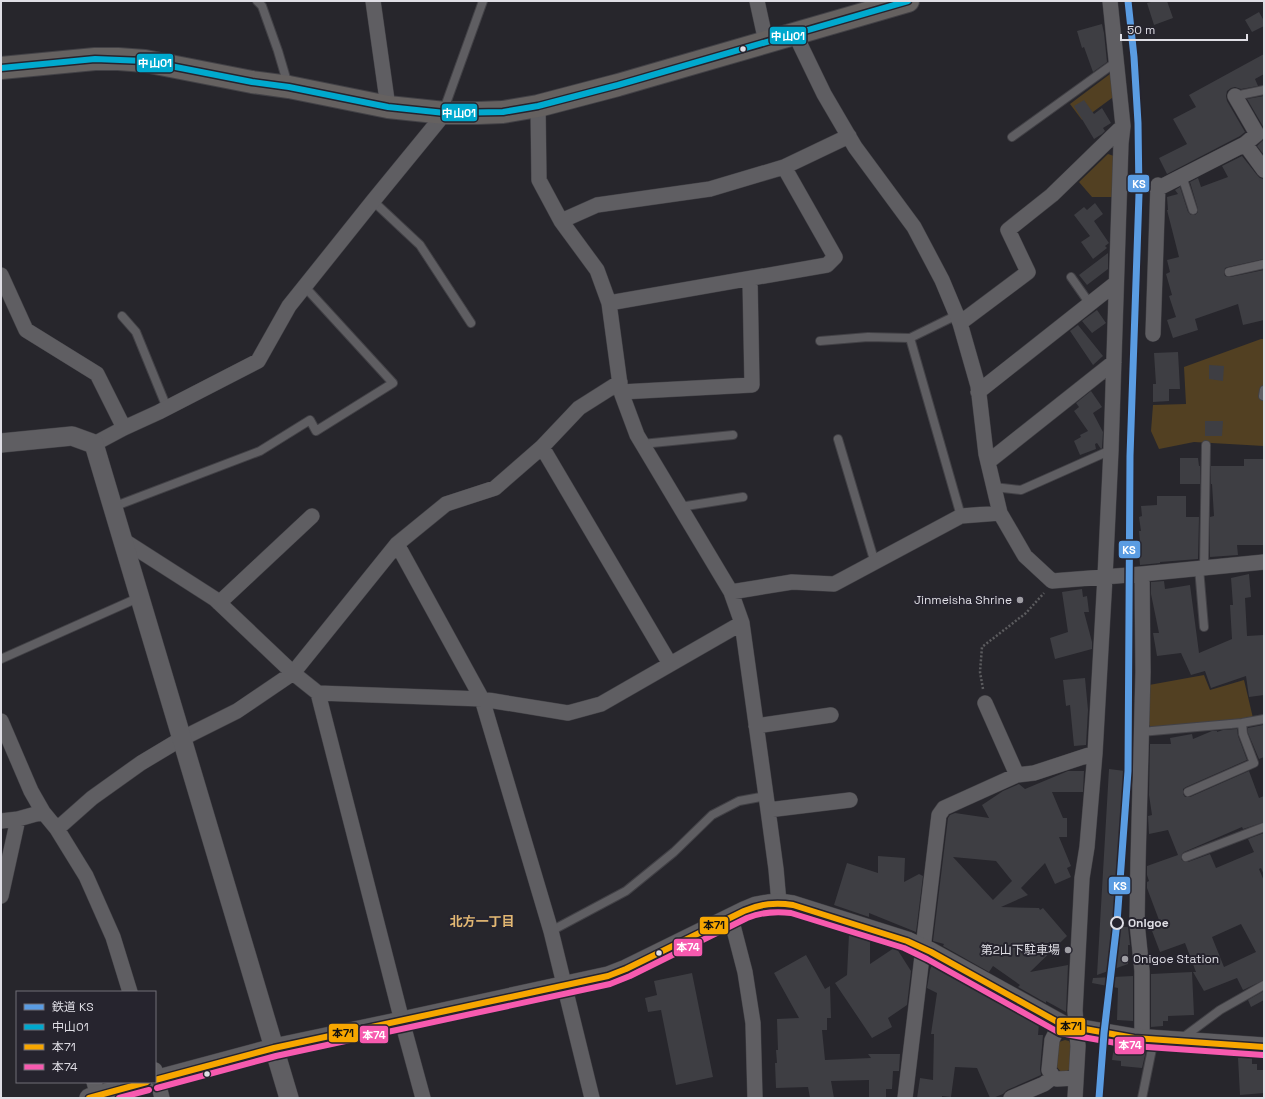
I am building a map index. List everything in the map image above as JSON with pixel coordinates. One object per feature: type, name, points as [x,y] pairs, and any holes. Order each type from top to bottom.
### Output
[{"type":"main road","points":[[1,68],[95,59],[145,61],[388,106],[478,114],[503,112],[538,106],[795,34],[882,4],[908,1]]},
{"type":"street","points":[[373,1],[388,106]]},
{"type":"street","points":[[757,1],[766,42]]},
{"type":"street","points":[[1075,1098],[1078,1046],[1070,1026],[1075,1011],[1082,878],[1087,847],[1105,577],[1111,450],[1121,143],[1123,126],[1110,1]]},
{"type":"street","points":[[795,34],[824,94],[855,147],[914,227],[942,280],[959,319],[978,386],[986,454],[1000,513],[1025,556],[1052,580],[1142,574],[1264,562]]},
{"type":"street","points":[[1153,334],[1157,187],[1245,144],[1257,134],[1235,96]]},
{"type":"street","points":[[538,106],[539,180],[561,221],[597,270],[609,303],[620,387],[637,435],[731,592],[742,623],[776,869],[779,903]]},
{"type":"street","points":[[1,443],[72,436],[94,444],[258,361],[289,306],[444,112]]},
{"type":"street","points":[[959,319],[1028,272],[1008,230],[1052,195],[1123,126]]},
{"type":"street","points":[[561,221],[597,205],[710,189],[784,167],[849,136]]},
{"type":"street","points":[[1245,144],[1264,170]]},
{"type":"street","points":[[609,303],[827,265],[835,257],[784,167]]},
{"type":"street","points":[[1,275],[26,330],[97,374],[124,428]]},
{"type":"street","points":[[57,829],[92,798],[118,778],[181,739],[237,711],[293,673],[397,544],[446,504],[495,488],[542,447],[578,408],[620,387],[752,385],[750,279]]},
{"type":"street","points":[[978,392],[1116,283]]},
{"type":"street","points":[[988,462],[1114,362]]},
{"type":"street","points":[[94,444],[289,1098]]},
{"type":"street","points":[[542,447],[670,664]]},
{"type":"street","points":[[731,592],[792,582],[834,584],[961,516],[1000,513]]},
{"type":"street","points":[[219,603],[312,516]]},
{"type":"street","points":[[122,540],[219,603],[293,673],[318,693],[482,699],[568,713],[601,704],[742,623]]},
{"type":"street","points":[[397,544],[482,699],[551,931],[592,1098]]},
{"type":"street","points":[[1142,574],[1143,672],[1138,855],[1138,924],[1148,1039]]},
{"type":"street","points":[[318,693],[402,1021],[424,1098]]},
{"type":"street","points":[[985,703],[1017,775]]},
{"type":"street","points":[[756,726],[831,715]]},
{"type":"street","points":[[1,721],[31,791],[43,812],[57,829],[86,876],[113,937],[130,991]]},
{"type":"street","points":[[905,1098],[939,815],[944,808],[1017,775],[1042,771],[1094,753]]},
{"type":"street","points":[[767,803],[850,800]]},
{"type":"street","points":[[1,821],[18,819],[43,812]]},
{"type":"street","points":[[1,896],[18,819]]},
{"type":"street","points":[[156,1078],[274,1048],[608,976],[626,969],[756,906],[779,903],[813,911],[907,942],[1070,1026],[1121,1036],[1148,1039],[1264,1046]]},
{"type":"street","points":[[731,918],[745,972],[753,1023],[754,1098]]},
{"type":"street","points":[[1070,1026],[1056,1032],[1052,1040],[1049,1070],[1053,1077],[1057,1079],[1076,1078]]},
{"type":"street","points":[[1011,1098],[1044,1084],[1053,1077]]},
{"type":"street","points":[[93,1092],[132,1083]]},
{"type":"street","points":[[156,1083],[162,1098]]},
{"type":"lane","points":[[257,1],[262,6],[278,51],[288,87]]},
{"type":"lane","points":[[444,112],[483,1]]},
{"type":"lane","points":[[1012,137],[1116,62]]},
{"type":"lane","points":[[1235,96],[1264,90]]},
{"type":"lane","points":[[1182,176],[1193,210]]},
{"type":"lane","points":[[372,201],[420,245],[471,323]]},
{"type":"lane","points":[[1229,272],[1264,264]]},
{"type":"lane","points":[[1071,277],[1090,304]]},
{"type":"lane","points":[[113,507],[260,451],[310,420],[316,432],[393,383],[305,286]]},
{"type":"lane","points":[[122,316],[136,332],[167,408]]},
{"type":"lane","points":[[820,341],[868,337],[910,338],[959,319]]},
{"type":"lane","points":[[910,338],[961,516]]},
{"type":"lane","points":[[642,444],[733,436]]},
{"type":"lane","points":[[838,439],[875,563]]},
{"type":"lane","points":[[1204,627],[1202,568],[1206,445]]},
{"type":"lane","points":[[994,487],[1021,490],[1111,450]]},
{"type":"lane","points":[[680,507],[743,497]]},
{"type":"lane","points":[[1,659],[140,597]]},
{"type":"lane","points":[[1141,732],[1242,723],[1264,719]]},
{"type":"lane","points":[[1188,792],[1254,763],[1243,734],[1242,723]]},
{"type":"lane","points":[[551,931],[626,891],[674,852],[712,815],[738,801],[767,803]]},
{"type":"lane","points":[[1186,857],[1264,827]]},
{"type":"lane","points":[[1179,1040],[1220,1010],[1264,985]]},
{"type":"lane","points":[[1142,1098],[1148,1039]]},
{"type":"path","points":[[985,703],[980,672],[982,647],[1026,613],[1047,589],[1052,580]]},
{"type":"shaded area","points":[[1114,71],[1116,95],[1082,120],[1070,104]]},
{"type":"shaded area","points":[[1108,154],[1114,156],[1112,197],[1092,197],[1079,182]]},
{"type":"shaded area","points":[[1264,339],[1264,446],[1194,442],[1159,449],[1151,431],[1153,405],[1186,404],[1184,367]]},
{"type":"shaded area","points":[[1204,675],[1210,690],[1244,680],[1253,718],[1151,727],[1146,722],[1149,685]]},
{"type":"shaded area","points":[[1065,1040],[1069,1041],[1072,1047],[1070,1069],[1061,1072],[1056,1066],[1059,1042]]},
{"type":"building","points":[[1167,1],[1173,18],[1154,25],[1147,3]]},
{"type":"building","points":[[1259,12],[1264,21],[1264,26],[1252,32],[1245,20]]},
{"type":"building","points":[[1102,24],[1107,62],[1093,72],[1084,47],[1082,48],[1077,31]]},
{"type":"building","points":[[1264,54],[1264,74],[1255,79],[1258,86],[1241,89],[1235,87],[1227,91],[1227,101],[1245,132],[1167,174],[1159,158],[1187,144],[1173,119],[1196,107],[1189,95]]},
{"type":"building","points":[[1264,96],[1264,128],[1247,99]]},
{"type":"building","points":[[1084,100],[1094,114],[1102,108],[1111,123],[1103,128],[1105,131],[1102,134],[1094,139],[1074,106]]},
{"type":"building","points":[[1264,139],[1264,155],[1257,146]]},
{"type":"building","points":[[1242,156],[1257,175],[1264,179],[1264,259],[1225,268],[1224,273],[1225,276],[1230,277],[1264,270],[1264,320],[1243,325],[1238,304],[1195,319],[1198,330],[1173,338],[1167,320],[1176,317],[1169,296],[1172,295],[1166,274],[1170,272],[1167,260],[1179,257],[1167,210],[1167,197],[1178,194],[1175,190],[1180,187],[1188,212],[1191,215],[1195,215],[1198,212],[1198,209],[1190,182],[1198,178],[1201,187],[1228,177],[1222,166]]},
{"type":"building","points":[[1095,203],[1103,214],[1094,221],[1109,243],[1105,246],[1107,248],[1093,259],[1081,242],[1090,236],[1074,215],[1084,207],[1087,210]]},
{"type":"building","points":[[1108,253],[1108,269],[1087,285],[1079,275]]},
{"type":"building","points":[[1097,310],[1106,323],[1092,333],[1082,321]]},
{"type":"building","points":[[1078,325],[1103,356],[1093,365],[1070,331]]},
{"type":"building","points":[[1178,352],[1180,389],[1169,389],[1169,401],[1153,402],[1153,384],[1156,384],[1154,353]]},
{"type":"building","points":[[1209,365],[1224,366],[1223,381],[1209,379]]},
{"type":"building","points":[[1091,391],[1102,407],[1093,413],[1103,432],[1102,448],[1101,449],[1097,443],[1095,444],[1096,449],[1080,455],[1074,441],[1081,437],[1080,435],[1088,431],[1074,411],[1079,407],[1076,403]]},
{"type":"building","points":[[1205,421],[1223,421],[1222,436],[1205,436]]},
{"type":"building","points":[[1180,458],[1198,458],[1200,466],[1200,484],[1180,484]]},
{"type":"building","points":[[1244,459],[1264,459],[1264,545],[1237,545],[1238,555],[1210,557],[1210,517],[1214,516],[1211,466],[1244,466]]},
{"type":"building","points":[[1157,496],[1186,496],[1186,517],[1199,517],[1198,559],[1140,565],[1138,542],[1140,542],[1139,531],[1141,531],[1139,517],[1142,516],[1141,506],[1157,505]]},
{"type":"building","points":[[1249,574],[1251,597],[1245,598],[1247,636],[1264,635],[1264,695],[1249,697],[1246,676],[1211,688],[1205,671],[1191,675],[1181,653],[1157,656],[1153,633],[1159,633],[1151,594],[1151,582],[1164,581],[1165,589],[1190,585],[1199,653],[1232,639],[1230,605],[1233,605],[1231,578]]},
{"type":"building","points":[[1082,589],[1083,597],[1087,596],[1089,612],[1084,612],[1092,642],[1092,649],[1055,659],[1050,638],[1068,632],[1062,592]]},
{"type":"building","points":[[1085,678],[1088,710],[1086,745],[1074,746],[1070,705],[1066,706],[1063,680]]},
{"type":"building","points":[[1263,725],[1264,757],[1259,759],[1248,733],[1248,728]]},
{"type":"building","points":[[1237,729],[1247,760],[1186,787],[1183,789],[1183,794],[1185,797],[1190,797],[1249,771],[1259,798],[1264,796],[1264,822],[1243,829],[1242,827],[1184,852],[1181,859],[1188,862],[1210,854],[1216,868],[1254,852],[1248,839],[1264,833],[1264,875],[1261,868],[1259,869],[1264,881],[1264,980],[1243,990],[1237,978],[1204,991],[1193,972],[1196,972],[1185,943],[1160,952],[1149,923],[1159,920],[1147,888],[1147,882],[1149,881],[1147,866],[1178,855],[1168,830],[1149,834],[1148,816],[1152,815],[1149,795],[1150,744],[1171,744],[1170,738],[1192,734],[1193,739],[1212,731],[1217,732]],"holes":[[[1241,924],[1256,952],[1224,967],[1212,937]]]},
{"type":"building","points":[[1109,769],[1125,771],[1114,927],[1128,927],[1130,945],[1128,945],[1128,964],[1097,975]]},
{"type":"building","points":[[1068,771],[1084,771],[1083,792],[1052,792],[1063,818],[1067,818],[1067,837],[1059,837],[1071,866],[1067,868],[1071,877],[1055,884],[1045,863],[1021,888],[1028,895],[1001,907],[1039,908],[1040,910],[1043,908],[1067,936],[1030,972],[1068,965],[1066,1012],[1046,1001],[1046,1003],[1018,987],[1020,985],[993,966],[989,972],[943,946],[944,944],[933,941],[948,818],[950,815],[955,813],[989,818],[982,805],[1003,791],[1019,784],[1025,789]],"holes":[[[953,857],[996,861],[1012,881],[993,900]]]},
{"type":"building","points":[[878,856],[905,858],[904,882],[919,874],[923,876],[916,932],[869,913],[869,917],[834,905],[847,863],[878,873]]},
{"type":"building","points":[[849,934],[870,941],[870,964],[894,948],[897,949],[911,971],[907,1005],[888,1018],[892,1027],[872,1038],[835,983],[847,975]]},
{"type":"building","points":[[806,955],[825,989],[830,986],[831,1018],[827,1018],[827,1030],[822,1030],[825,1060],[871,1058],[868,1054],[900,1054],[899,1071],[893,1071],[892,1089],[886,1089],[886,1098],[869,1098],[869,1080],[831,1081],[834,1098],[810,1098],[808,1087],[776,1088],[775,1063],[777,1063],[776,1050],[778,1050],[777,1019],[799,1018],[774,973]]},
{"type":"building","points":[[932,965],[1039,1024],[1038,1035],[1043,1035],[1040,1069],[1041,1075],[1007,1090],[1003,1094],[990,1098],[977,1068],[955,1067],[951,1097],[942,1096],[942,1098],[917,1098],[920,1078],[933,1080],[934,1034],[931,1034],[937,993],[927,988]]},
{"type":"building","points":[[1192,972],[1194,1015],[1168,1016],[1168,1021],[1163,1021],[1163,1026],[1151,1027],[1151,974]]},
{"type":"building","points":[[692,973],[713,1077],[676,1085],[661,1010],[648,1012],[645,998],[657,995],[654,981]]},
{"type":"building","points":[[1133,976],[1133,1021],[1117,1020],[1118,988],[1092,983],[1093,978]]},
{"type":"building","points":[[1264,991],[1264,1000],[1251,1007],[1248,1000]]},
{"type":"building","points":[[1114,1046],[1146,1051],[1142,1068],[1121,1066],[1121,1061],[1112,1060]]},
{"type":"building","points":[[1252,1057],[1252,1064],[1257,1064],[1257,1070],[1264,1070],[1264,1093],[1240,1095],[1238,1058]]},
{"type":"rail line","name":"KS","points":[[1099,1098],[1104,1033],[1117,922],[1128,771],[1130,456],[1139,194],[1138,123],[1134,57],[1128,1]]},
{"type":"transit line","name":"中山01","points":[[1,68],[95,59],[145,61],[252,82],[289,87],[388,107],[445,113],[503,112],[538,106],[618,85],[908,1]]},
{"type":"transit line","name":"本71","points":[[156,1080],[274,1048],[608,976],[626,969],[744,911],[762,905],[774,904],[793,905],[907,941],[931,952],[1063,1025],[1134,1038],[1264,1047]]},
{"type":"transit line","name":"本74","points":[[157,1088],[276,1056],[610,984],[630,976],[747,918],[758,914],[774,912],[791,913],[904,948],[927,959],[1060,1033],[1133,1046],[1263,1055]]},
{"type":"transit line","name":"本71","points":[[89,1098],[143,1083]]},
{"type":"transit line","name":"本74","points":[[119,1098],[149,1090]]},
{"type":"place","name":"Jinmeisha Shrine","points":[[1020,600]]},
{"type":"place","name":"Onigoe","points":[[1117,923]]},
{"type":"place","name":"第2山下駐車場","points":[[1068,950]]},
{"type":"place","name":"Onigoe Station","points":[[1125,959]]},
{"type":"district","name":"北方一丁目","points":[[482,921]]}]
